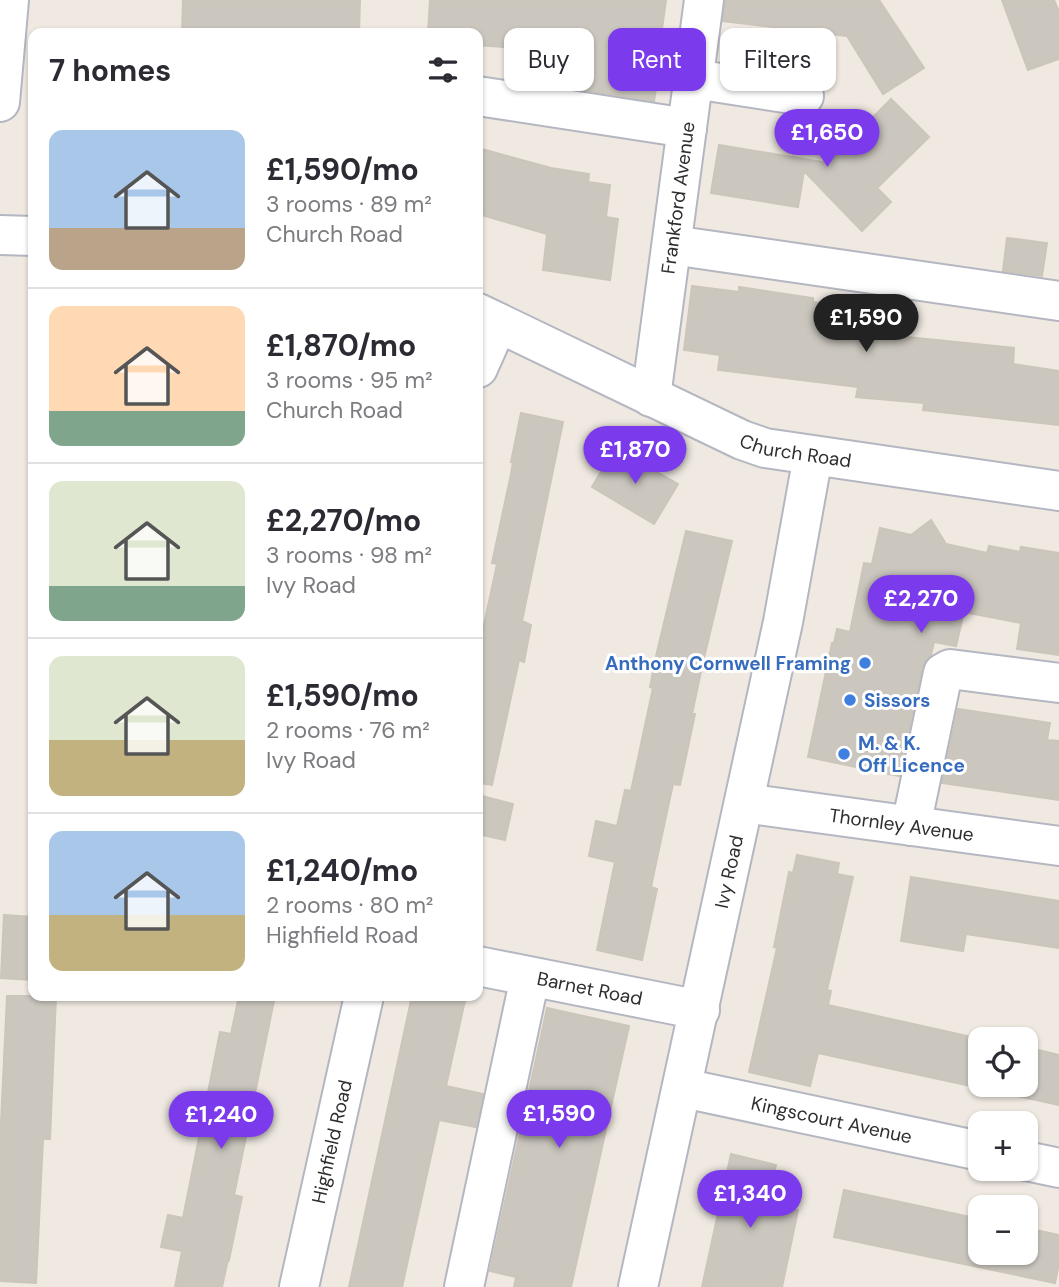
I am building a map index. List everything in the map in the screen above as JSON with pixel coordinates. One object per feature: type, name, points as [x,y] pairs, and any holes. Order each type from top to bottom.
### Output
[{"type":"street","name":"Frankford Avenue","points":[[700,28],[704,0]]},
{"type":"street","points":[[0,102],[5,23]]},
{"type":"street","points":[[706,81],[804,96]]},
{"type":"street","name":"Frankford Avenue","points":[[651,397],[692,91]]},
{"type":"street","points":[[483,97],[687,128]]},
{"type":"street","points":[[0,235],[28,236]]},
{"type":"street","points":[[672,245],[1059,301]]},
{"type":"street","points":[[483,343],[488,318]]},
{"type":"street","name":"Church Road","points":[[488,318],[742,440],[765,448],[1059,491]]},
{"type":"street","name":"Ivy Road","points":[[638,1287],[783,622],[813,456]]},
{"type":"street","points":[[911,826],[943,673],[950,669],[1059,683]]},
{"type":"street","name":"Thornley Avenue","points":[[744,803],[1059,846]]},
{"type":"street","name":"Barnet Road","points":[[483,967],[700,1010]]},
{"type":"street","points":[[464,1287],[530,976]]},
{"type":"street","name":"Highfield Road","points":[[299,1287],[363,1001]]},
{"type":"street","name":"Kingscourt Avenue","points":[[683,1088],[968,1148]]},
{"type":"street","points":[[1038,1164],[1059,1168]]},
{"type":"building","points":[[183,0],[360,0],[359,28],[182,28]]},
{"type":"building","points":[[430,0],[666,0],[662,28],[608,28],[608,91],[656,91],[654,101],[589,91],[594,91],[594,28],[504,28],[504,47],[483,45],[483,28],[428,28]]},
{"type":"building","points":[[725,0],[879,0],[924,68],[883,94],[847,36],[836,35],[836,28],[781,28],[723,21]]},
{"type":"building","points":[[1002,0],[1054,0],[1059,12],[1059,59],[1028,70]]},
{"type":"building","points":[[891,99],[929,137],[877,188],[891,202],[862,231],[804,171],[798,207],[711,193],[719,145],[828,163]]},
{"type":"building","points":[[483,149],[551,168],[589,174],[588,182],[610,185],[606,217],[618,219],[610,280],[543,270],[547,234],[483,215]]},
{"type":"building","points":[[1007,238],[1047,243],[1042,276],[1003,271]]},
{"type":"building","points":[[692,286],[739,292],[739,287],[813,298],[813,302],[880,309],[881,297],[911,302],[907,337],[1014,348],[1013,364],[1059,371],[1059,425],[923,410],[924,403],[856,397],[858,387],[718,370],[720,355],[684,350]]},
{"type":"building","points":[[521,413],[563,422],[522,621],[531,625],[524,662],[519,660],[492,785],[483,784],[483,630],[497,564],[492,563],[511,474]]},
{"type":"building","points":[[615,448],[678,484],[654,524],[592,487]]},
{"type":"building","points":[[931,520],[946,544],[987,553],[989,546],[1020,552],[1021,547],[1059,553],[1059,655],[1017,649],[1021,623],[964,612],[956,646],[934,642],[931,655],[922,668],[899,776],[808,757],[832,643],[837,629],[850,632],[864,563],[872,564],[880,528],[911,535]]},
{"type":"building","points":[[686,531],[732,541],[703,662],[680,785],[673,784],[662,835],[651,887],[657,889],[642,960],[597,950],[615,862],[589,856],[596,821],[617,826],[625,790],[631,791],[653,688],[650,687],[657,652]]},
{"type":"building","points":[[958,709],[1050,723],[1047,740],[1059,741],[1059,800],[942,783]]},
{"type":"building","points":[[483,796],[513,804],[505,840],[483,835]]},
{"type":"building","points":[[797,855],[839,863],[837,874],[853,877],[827,990],[831,991],[828,1005],[968,1036],[968,1085],[818,1053],[810,1086],[749,1072],[777,948],[774,947],[789,872],[793,873]]},
{"type":"building","points":[[911,877],[1059,901],[1059,948],[966,934],[963,951],[901,941]]},
{"type":"building","points":[[4,915],[28,917],[28,980],[1,978]]},
{"type":"building","points":[[7,996],[28,996],[28,1001],[56,1001],[50,1139],[43,1139],[36,1283],[0,1281],[0,1144]]},
{"type":"building","points":[[238,1001],[274,1001],[234,1195],[242,1197],[222,1287],[175,1287],[182,1251],[161,1247],[168,1215],[183,1218],[220,1032],[231,1034]]},
{"type":"building","points":[[411,1001],[465,1001],[446,1086],[483,1094],[476,1127],[439,1120],[402,1287],[349,1287]]},
{"type":"building","points":[[547,1008],[629,1026],[571,1287],[514,1287],[516,1277],[490,1271]]},
{"type":"building","points":[[1038,1050],[1059,1055],[1059,1105],[1022,1097],[1038,1097]]},
{"type":"building","points":[[731,1154],[776,1165],[767,1204],[798,1210],[782,1287],[702,1287]]},
{"type":"building","points":[[844,1190],[968,1216],[968,1265],[834,1237]]},
{"type":"building","points":[[1038,1231],[1059,1235],[1059,1263],[1055,1283],[969,1265],[1038,1265]]},
{"type":"place","name":"Anthony Cornwell Framing","points":[[865,663]]},
{"type":"place","name":"Sissors","points":[[850,700]]},
{"type":"place","name":"M. & K. Off Licence","points":[[844,754]]}]
